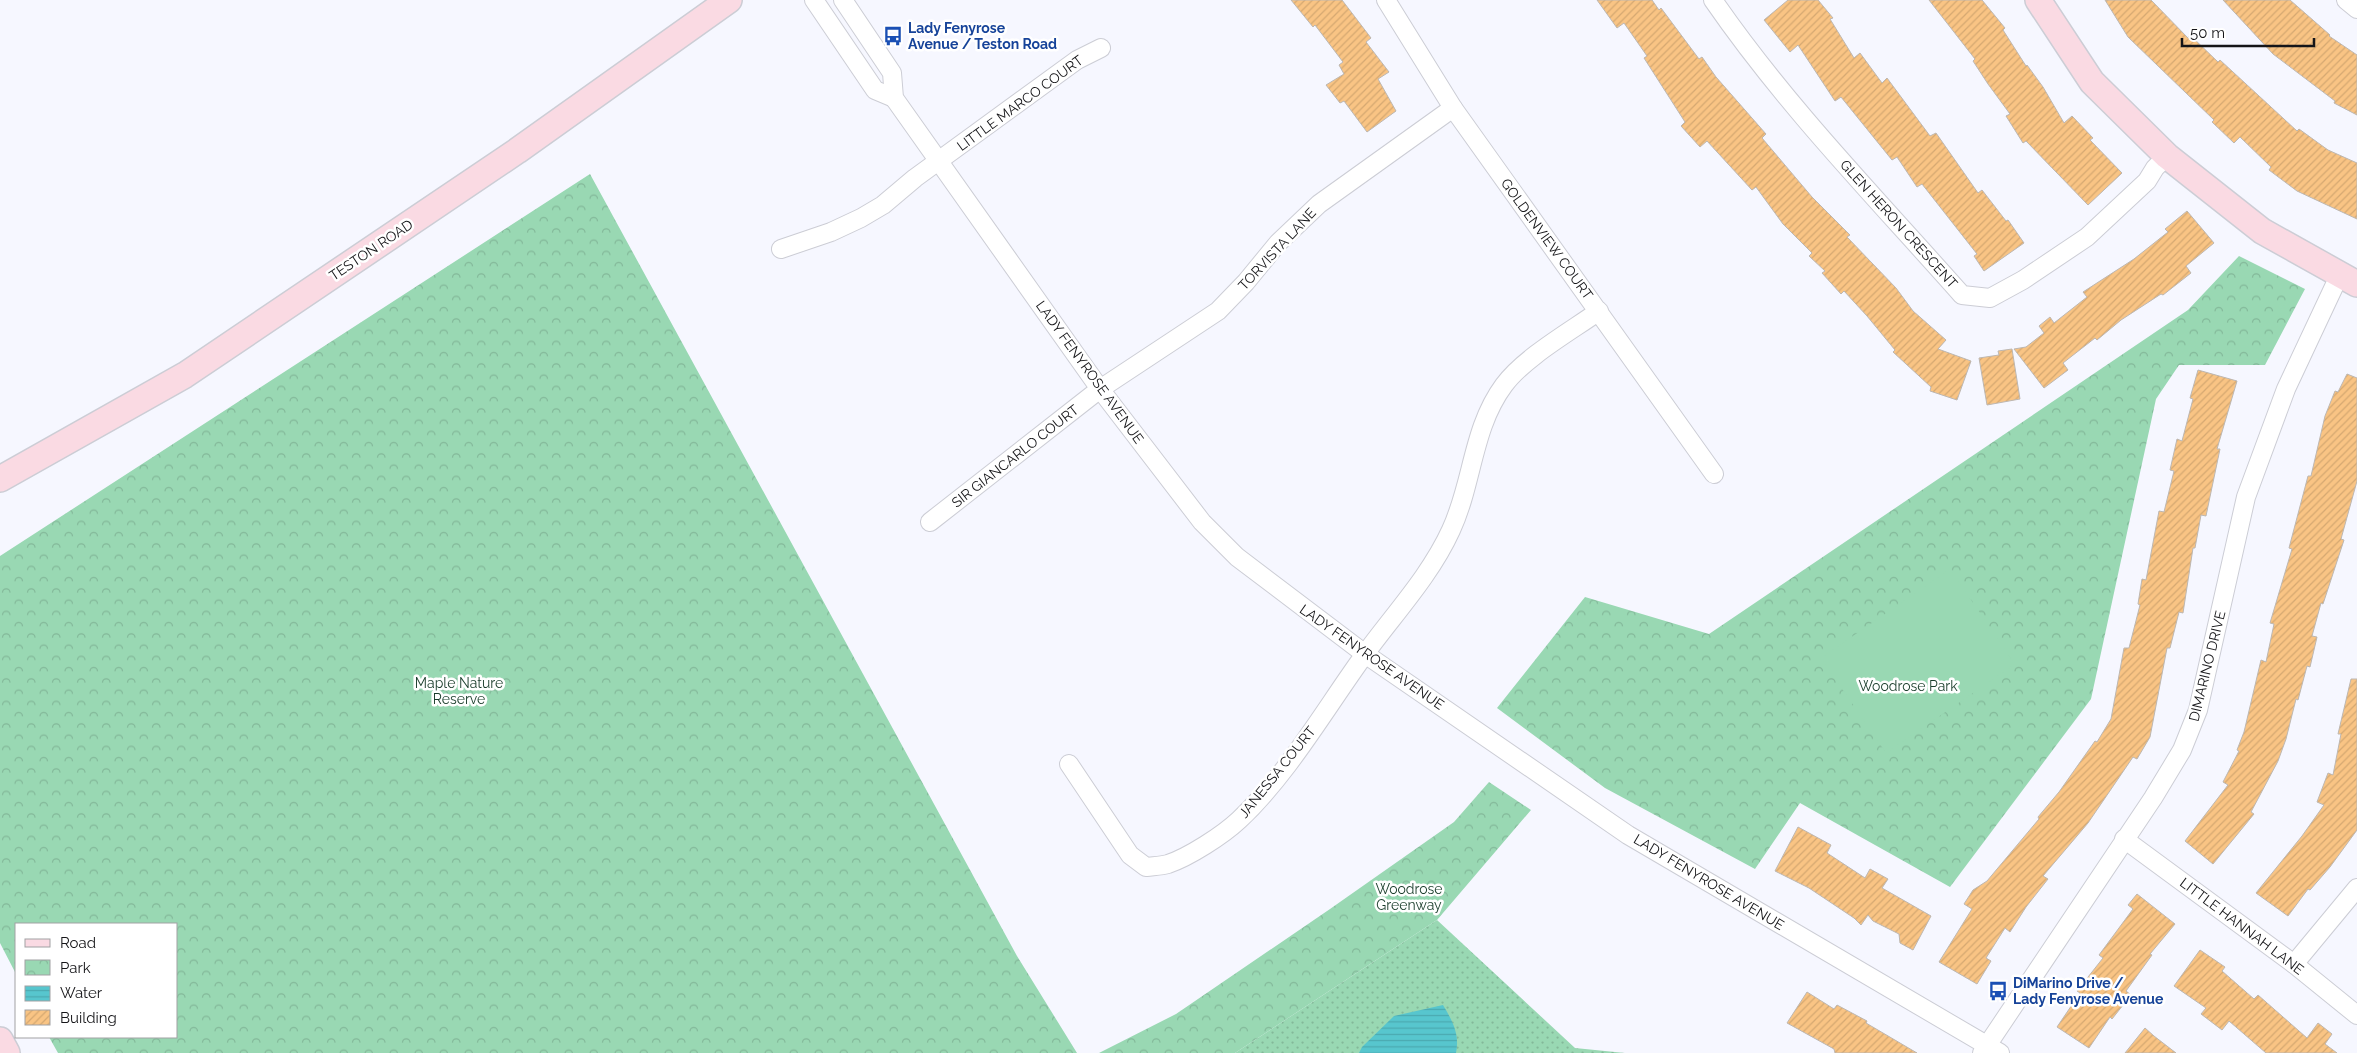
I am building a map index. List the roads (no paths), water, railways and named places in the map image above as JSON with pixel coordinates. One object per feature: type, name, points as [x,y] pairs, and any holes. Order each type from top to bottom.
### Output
[{"type":"main road","name":"TESTON ROAD","points":[[0,479],[185,375],[517,151],[729,0]]},
{"type":"main road","points":[[2038,0],[2092,82],[2167,156],[2262,231],[2348,280]]},
{"type":"main road","points":[[0,1040],[7,1053]]},
{"type":"street","name":"LADY FENYROSE AVENUE","points":[[814,0],[875,90],[894,98],[940,160],[1100,389],[1202,522],[1237,557],[1365,654],[1628,835],[1989,1051]]},
{"type":"street","points":[[843,0],[892,73],[894,98]]},
{"type":"street","name":"GOLDENVIEW COURT","points":[[1386,0],[1453,108],[1714,474]]},
{"type":"street","name":"GLEN HERON CRESCENT","points":[[1713,0],[1738,37],[1796,109],[1962,295],[1990,298],[2023,280],[2087,237],[2147,181],[2155,168],[2167,156]]},
{"type":"street","points":[[2346,0],[2357,9]]},
{"type":"street","name":"LITTLE MARCO COURT","points":[[781,249],[831,232],[861,218],[883,204],[1077,60],[1101,48]]},
{"type":"street","name":"TORVISTA LANE","points":[[1100,389],[1218,311],[1246,282],[1278,243],[1319,204],[1453,108]]},
{"type":"street","name":"DIMARINO DRIVE","points":[[1989,1051],[2182,750],[2198,710],[2246,497],[2286,389],[2348,280]]},
{"type":"street","name":"JANESSA COURT","points":[[1069,764],[1130,855],[1146,867],[1168,864],[1190,853],[1238,820],[1272,783],[1314,728],[1365,654],[1426,574],[1451,530],[1467,484],[1476,444],[1490,408],[1505,384],[1537,354],[1599,311]]},
{"type":"street","name":"SIR GIANCARLO COURT","points":[[930,522],[1100,389]]},
{"type":"street","name":"LITTLE HANNAH LANE","points":[[2124,839],[2294,964],[2357,1015]]},
{"type":"street","points":[[2294,964],[2357,888]]},
{"type":"water","points":[[1443,1005],[1456,1033],[1456,1053],[1359,1053],[1362,1047],[1394,1016]]},
{"type":"place","name":"Lady Fenyrose Avenue / Teston Road","points":[[893,36]]},
{"type":"place","name":"DiMarino Drive / Lady Fenyrose Avenue","points":[[1998,991]]},
{"type":"park label","name":"Woodrose Park","points":[[1908,686]]},
{"type":"park label","name":"Maple Nature Reserve","points":[[459,692]]},
{"type":"park label","name":"Woodrose Greenway","points":[[1409,898]]}]
